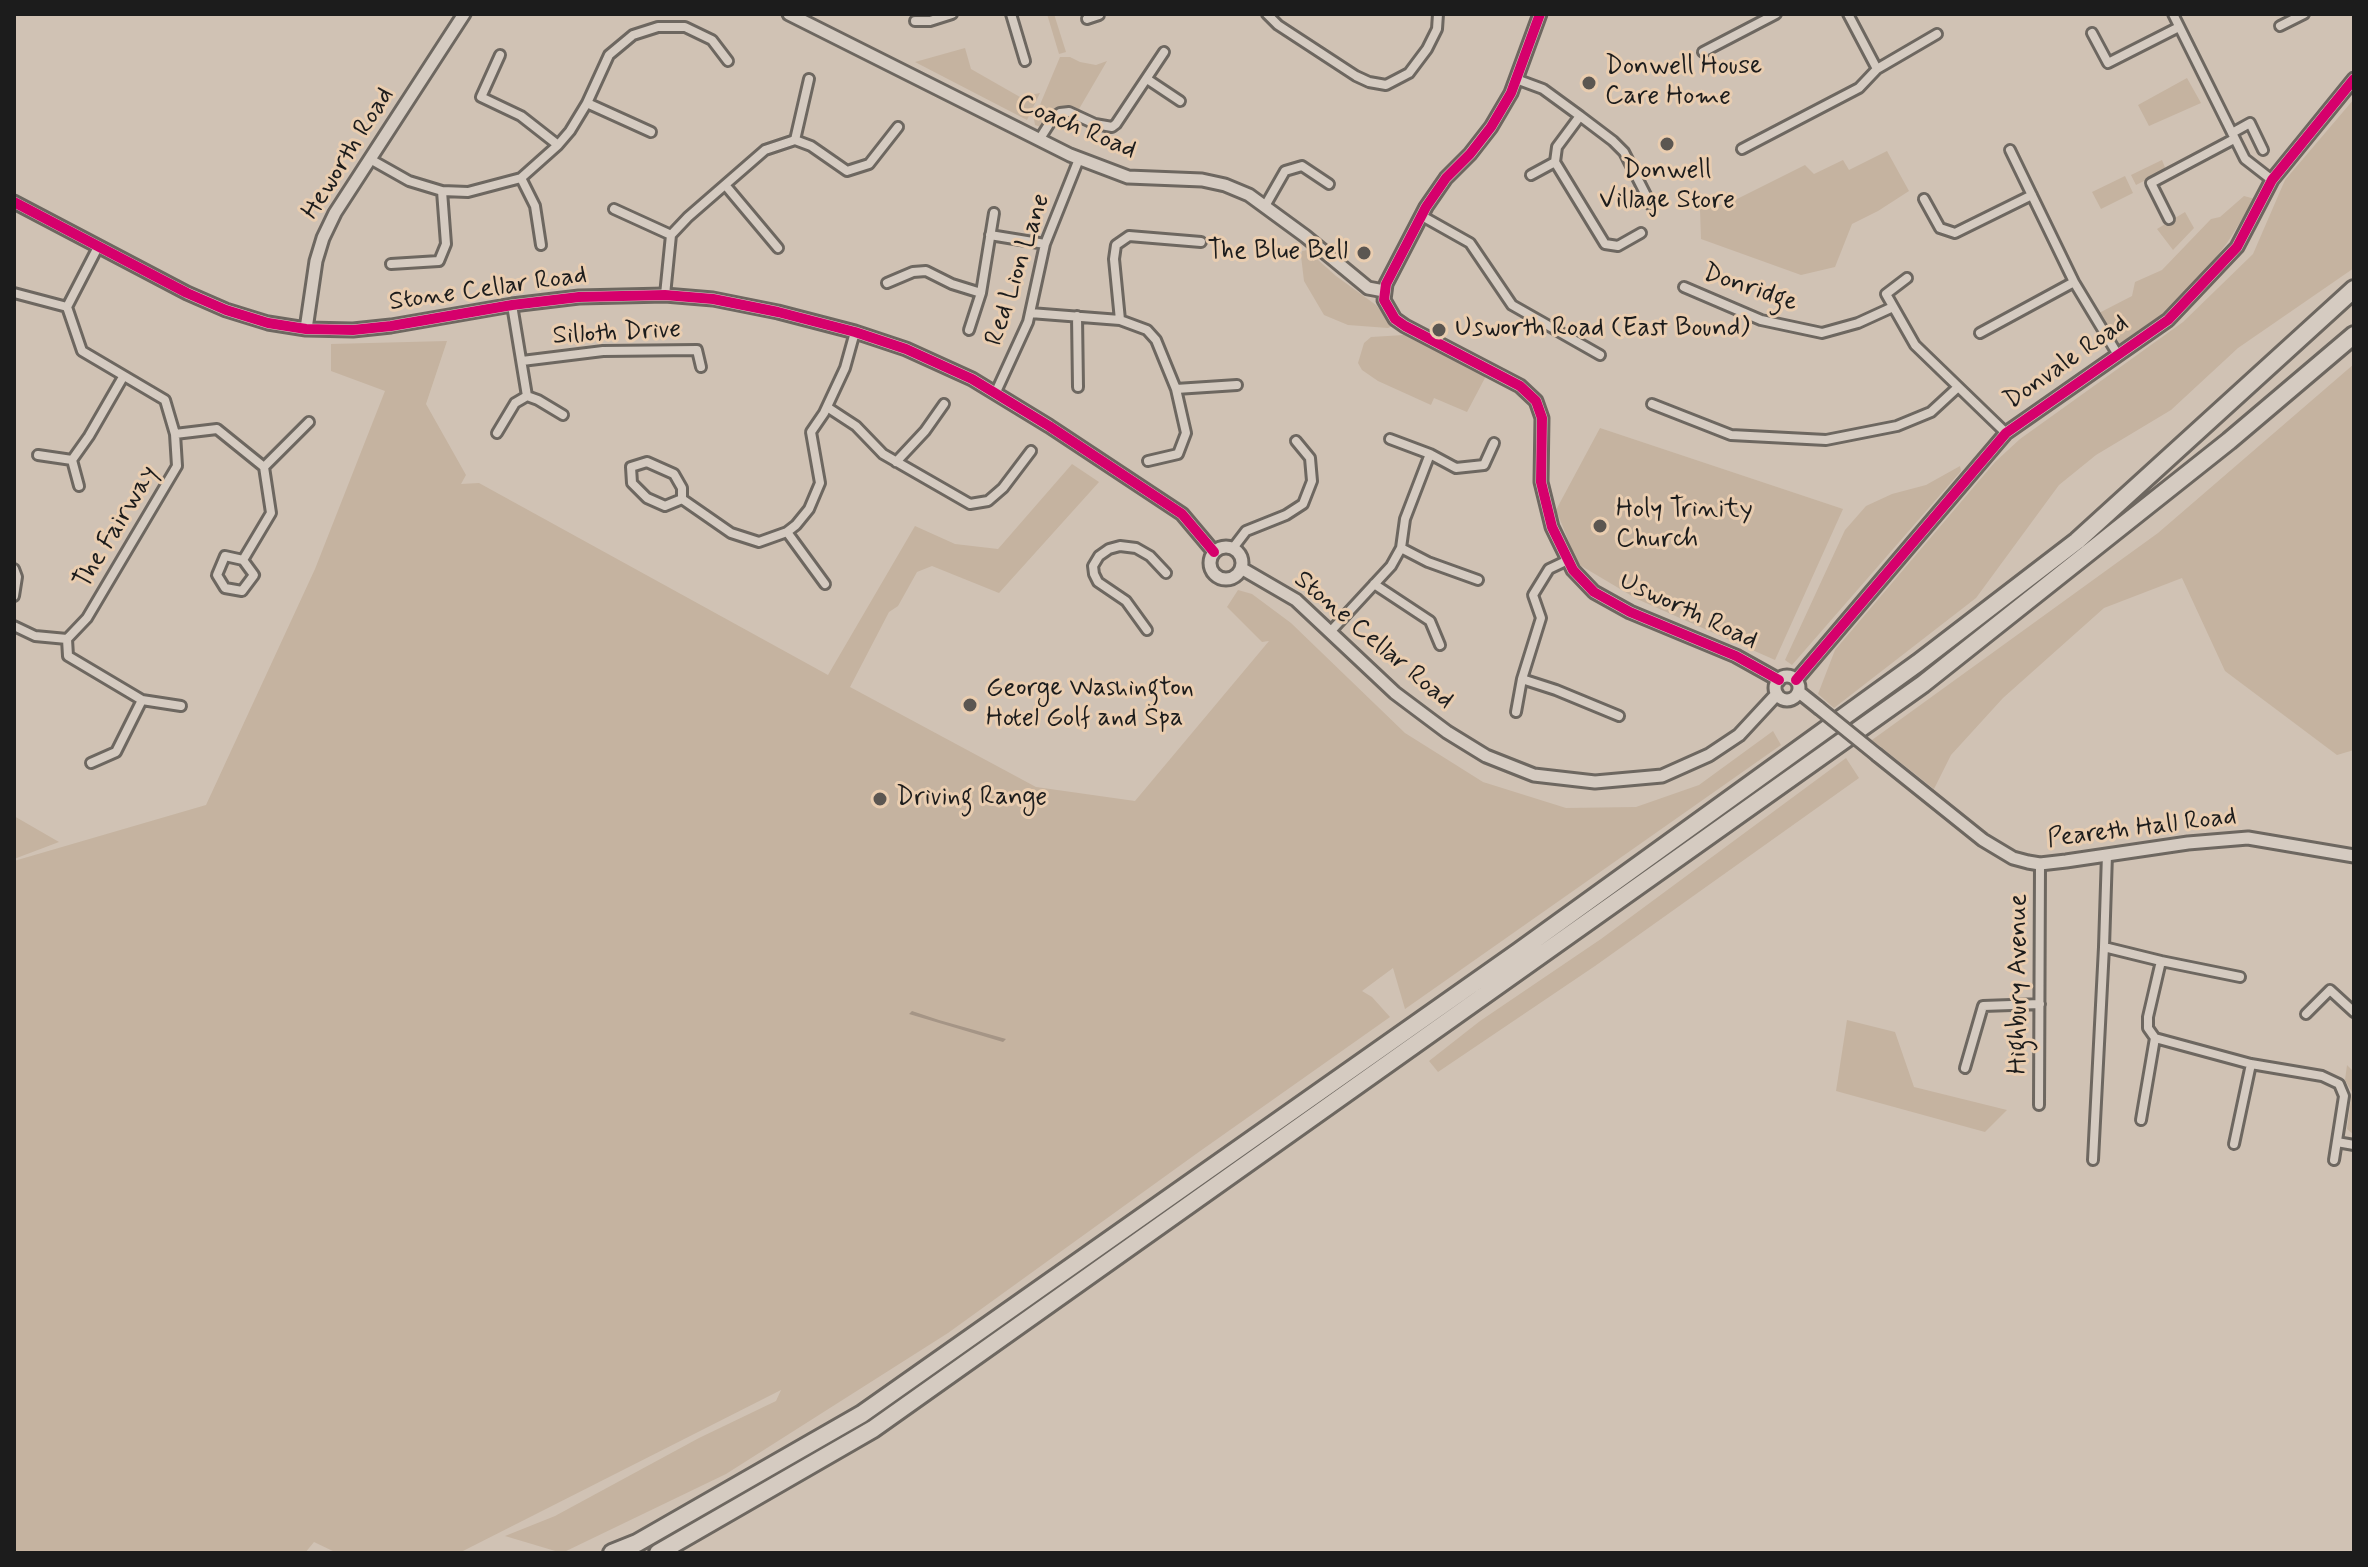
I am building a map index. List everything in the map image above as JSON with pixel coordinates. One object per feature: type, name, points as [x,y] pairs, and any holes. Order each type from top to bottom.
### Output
[{"type":"highway","points":[[612,1553],[637,1543],[862,1414],[1518,952],[1918,663],[2077,541],[2354,291]]},
{"type":"highway","points":[[2229,441],[2354,323]]},
{"type":"highway","points":[[658,1553],[873,1429],[1923,684],[2229,441],[2354,335]]},
{"type":"street","name":"Heworth Road","points":[[306,329],[316,261],[335,213],[464,14]]},
{"type":"street","name":"Coach Road","points":[[789,14],[1079,159],[1128,177],[1202,180],[1249,195],[1368,288],[1384,291]]},
{"type":"street","points":[[915,21],[930,21],[952,14]]},
{"type":"street","points":[[1011,14],[1015,42],[1025,61]]},
{"type":"street","points":[[1267,14],[1278,25],[1356,76],[1386,85],[1409,73],[1427,49],[1437,29],[1438,14]]},
{"type":"street","points":[[1384,291],[1422,216],[1446,178],[1491,127],[1511,93],[1540,14]]},
{"type":"street","points":[[1703,52],[1776,14]]},
{"type":"street","points":[[1848,14],[1877,69]]},
{"type":"street","points":[[2173,14],[2245,159],[2272,180]]},
{"type":"street","points":[[2280,26],[2304,14]]},
{"type":"street","points":[[370,159],[409,181],[442,191],[468,192],[521,178],[570,131],[609,55],[633,35],[658,27],[685,27],[712,40],[728,61]]},
{"type":"street","points":[[2092,33],[2108,63],[2179,27]]},
{"type":"street","points":[[1742,149],[1859,88],[1877,69],[1937,34]]},
{"type":"street","points":[[1039,140],[1053,118],[1060,113],[1069,112],[1095,124],[1112,127],[1164,52]]},
{"type":"street","points":[[500,55],[481,97],[521,116],[558,145]]},
{"type":"street","points":[[795,140],[809,79]]},
{"type":"street","points":[[1147,79],[1180,101]]},
{"type":"street","points":[[1516,79],[1543,89],[1613,141],[1624,152],[1651,205]]},
{"type":"street","name":"Donvale Road","points":[[1797,686],[2006,433],[2168,320],[2237,247],[2272,180],[2354,79]]},
{"type":"street","points":[[587,103],[651,132]]},
{"type":"street","points":[[1580,116],[1557,147],[1555,162],[1605,244],[1618,246],[1641,233]]},
{"type":"street","points":[[2169,219],[2151,183],[2250,123],[2263,150]]},
{"type":"street","points":[[665,295],[671,235],[765,150],[795,140],[811,146],[847,171],[869,164],[898,127]]},
{"type":"street","name":"Donvale Road","points":[[2010,150],[2074,282],[2118,355]]},
{"type":"street","name":"Red Lion Lane","points":[[995,394],[1028,322],[1045,244],[1079,159]]},
{"type":"street","points":[[1531,175],[1555,162]]},
{"type":"street","points":[[1265,206],[1285,171],[1302,166],[1329,184]]},
{"type":"street","points":[[521,178],[535,206],[541,245]]},
{"type":"street","points":[[726,186],[778,248]]},
{"type":"street","points":[[391,264],[439,261],[446,244],[442,191]]},
{"type":"street","points":[[1924,199],[1940,228],[1955,233],[2032,195]]},
{"type":"street","name":"Stone Cellar Road","points":[[14,202],[187,293],[226,310],[268,323],[306,329],[353,330],[391,326],[579,297],[665,295],[713,299],[855,332],[906,349],[972,379],[1049,426],[1182,514],[1214,552]]},
{"type":"street","points":[[614,209],[671,235]]},
{"type":"street","points":[[969,330],[981,293],[994,213]]},
{"type":"street","points":[[1422,216],[1470,243],[1512,305],[1600,355]]},
{"type":"street","points":[[990,235],[1045,244]]},
{"type":"street","points":[[1120,320],[1114,259],[1116,245],[1129,236],[1201,242]]},
{"type":"street","points":[[14,293],[67,307],[98,247]]},
{"type":"street","points":[[887,283],[913,272],[926,271],[952,284],[981,293]]},
{"type":"street","points":[[1907,278],[1886,294],[1915,345],[2006,433]]},
{"type":"street","points":[[1980,333],[2074,282]]},
{"type":"street","name":"Donridge","points":[[1684,287],[1761,320],[1822,333],[1858,323],[1893,307]]},
{"type":"street","name":"Usworth Road","points":[[1384,291],[1384,300],[1395,319],[1520,386],[1536,401],[1542,418],[1541,482],[1552,527],[1573,570],[1594,592],[1619,607],[1736,656],[1779,680]]},
{"type":"street","name":"Silloth Drive","points":[[512,305],[527,396]]},
{"type":"street","name":"The Fairway","points":[[67,307],[82,351],[165,400],[175,434],[177,466],[87,618],[67,639]]},
{"type":"street","points":[[1030,313],[1120,320],[1147,330],[1156,340],[1176,389],[1186,433],[1178,454],[1148,461]]},
{"type":"street","points":[[1077,316],[1078,387]]},
{"type":"street","points":[[682,499],[731,533],[759,542],[787,532],[809,509],[820,483],[811,432],[827,407],[845,368],[855,332]]},
{"type":"street","name":"Silloth Drive","points":[[522,361],[603,351],[697,350],[701,367]]},
{"type":"street","points":[[72,460],[123,377]]},
{"type":"street","points":[[1176,389],[1237,385]]},
{"type":"street","points":[[1652,404],[1731,435],[1826,440],[1897,426],[1931,412],[1957,388]]},
{"type":"street","points":[[497,433],[515,403],[527,396],[563,415]]},
{"type":"street","points":[[896,462],[925,431],[944,404]]},
{"type":"street","points":[[827,407],[856,426],[883,454],[970,504],[988,501],[1003,488],[1031,451]]},
{"type":"street","points":[[264,467],[309,422]]},
{"type":"street","points":[[175,434],[217,429],[264,467],[271,513],[243,560]]},
{"type":"street","points":[[1390,439],[1456,468],[1484,465],[1494,443]]},
{"type":"street","points":[[1233,548],[1246,531],[1286,515],[1303,504],[1312,481],[1310,458],[1296,441]]},
{"type":"street","points":[[1330,632],[1391,566],[1401,548],[1405,519],[1430,454]]},
{"type":"street","points":[[38,455],[72,460]]},
{"type":"street","points":[[72,460],[79,486]]},
{"type":"street","points":[[647,462],[674,474],[682,488],[682,499],[665,506],[647,498],[632,483],[631,467],[647,462]]},
{"type":"street","points":[[787,532],[825,584]]},
{"type":"street","points":[[1147,630],[1126,601],[1098,582],[1093,566],[1099,556],[1120,546],[1136,548],[1150,556],[1166,573]]},
{"type":"street","points":[[1224,546],[1233,548],[1243,562],[1240,572],[1233,578],[1215,576],[1210,560],[1214,552],[1224,546]]},
{"type":"street","points":[[1401,548],[1428,562],[1478,580]]},
{"type":"street","points":[[225,556],[243,560],[254,575],[242,591],[225,588],[217,575],[225,556]]},
{"type":"street","points":[[1516,712],[1522,679],[1541,618],[1533,595],[1549,569],[1568,560]]},
{"type":"street","name":"Stone Cellar Road","points":[[1241,568],[1296,600],[1395,693],[1447,732],[1486,756],[1534,775],[1595,782],[1662,776],[1709,755],[1739,735],[1777,694]]},
{"type":"street","points":[[14,569],[17,577],[14,596]]},
{"type":"street","points":[[1374,584],[1430,621],[1440,645]]},
{"type":"street","points":[[14,626],[35,636],[67,639],[68,656],[142,700],[181,706]]},
{"type":"street","points":[[1786,676],[1797,686],[1794,698],[1786,700],[1777,694],[1779,680],[1786,676]]},
{"type":"street","points":[[1522,679],[1619,716]]},
{"type":"street","name":"Peareth Hall Road","points":[[1797,686],[1819,708],[1983,840],[2013,858],[2040,864],[2248,838],[2354,856]]},
{"type":"street","points":[[91,763],[116,752],[142,700]]},
{"type":"street","points":[[116,752],[122,760]]},
{"type":"street","points":[[2093,1160],[2107,854]]},
{"type":"street","name":"Highbury Avenue","points":[[2039,1105],[2040,864]]},
{"type":"street","points":[[2104,947],[2240,977]]},
{"type":"street","points":[[2161,961],[2148,1017],[2148,1028],[2155,1038],[2251,1064],[2322,1076],[2339,1084],[2344,1096],[2334,1160]]},
{"type":"street","points":[[2306,1014],[2330,990],[2354,1012]]},
{"type":"street","points":[[1965,1068],[1983,1006],[2040,1004]]},
{"type":"street","points":[[2141,1120],[2155,1038]]},
{"type":"street","points":[[2234,1144],[2251,1064]]},
{"type":"street","points":[[2337,1142],[2354,1145]]},
{"type":"shaded area","points":[[1047,14],[1054,14],[1066,52],[1059,54]]},
{"type":"shaded area","points":[[965,48],[971,69],[1020,97],[1040,93],[1027,120],[915,62]]},
{"type":"shaded area","points":[[1060,57],[1096,65],[1107,61],[1079,109],[1054,110],[1041,127],[1035,125],[1034,119]]},
{"type":"shaded area","points":[[2187,78],[2201,103],[2149,126],[2138,105]]},
{"type":"shaded area","points":[[2354,99],[2354,268],[2238,348],[2171,410],[2096,455],[2059,485],[1976,598],[1834,708],[1818,694],[1835,650],[1995,462],[2020,439],[2183,322],[2253,254],[2285,180]]},
{"type":"shaded area","points":[[1887,151],[1909,191],[1852,224],[1835,267],[1801,275],[1701,239],[1700,209],[1729,203],[1805,165],[1814,174],[1843,160],[1849,170]]},
{"type":"shaded area","points":[[2162,160],[2166,170],[2136,185],[2131,175]]},
{"type":"shaded area","points":[[2125,176],[2133,193],[2101,209],[2092,192]]},
{"type":"shaded area","points":[[2244,196],[2255,199],[2207,269],[2164,315],[2120,347],[2099,313],[2132,296],[2135,282],[2162,270],[2211,219],[2220,217]]},
{"type":"shaded area","points":[[2185,212],[2194,228],[2173,250],[2157,229]]},
{"type":"shaded area","points":[[1307,250],[1376,305],[1393,326],[1348,325],[1324,315],[1304,281],[1301,256],[1302,251]]},
{"type":"shaded area","points":[[1404,335],[1486,376],[1467,412],[1434,398],[1431,405],[1378,381],[1362,370],[1358,363],[1364,343],[1371,337]]},
{"type":"shaded area","name":"George Washington Hotel Golf and Spa","points":[[447,341],[426,404],[466,475],[461,484],[479,483],[828,675],[915,526],[955,544],[998,549],[1072,464],[1099,482],[999,593],[932,566],[917,572],[898,606],[889,612],[850,687],[1036,787],[1135,801],[1269,641],[1262,642],[1227,607],[1238,590],[1252,594],[1291,623],[1405,733],[1483,782],[1566,808],[1636,807],[1699,785],[1773,731],[1781,745],[1405,1009],[1393,968],[1362,991],[1372,997],[1390,1017],[948,1333],[726,1474],[562,1553],[505,1536],[555,1516],[699,1438],[776,1401],[781,1390],[459,1553],[337,1553],[314,1542],[305,1553],[14,1553],[14,861],[206,805],[315,569],[385,391],[331,371],[331,344]]},
{"type":"shaded area","points":[[2354,364],[2354,750],[2337,755],[2225,671],[2182,578],[2104,608],[2003,698],[1951,755],[1934,789],[1872,740],[2158,533]]},
{"type":"shaded area","points":[[1600,428],[1843,509],[1775,660],[1637,599],[1578,564],[1556,510]]},
{"type":"shaded area","points":[[1960,466],[1961,471],[1792,665],[1785,660],[1845,530],[1866,506],[1892,494],[1926,485]]},
{"type":"shaded area","points":[[1846,758],[1859,778],[1595,966],[1438,1072],[1429,1061],[1480,1021],[1601,939]]},
{"type":"shaded area","points":[[14,816],[59,842],[14,859]]},
{"type":"shaded area","points":[[912,1011],[1006,1039],[1003,1042],[909,1014]]},
{"type":"shaded area","points":[[1847,1020],[1895,1032],[1914,1087],[2007,1110],[1985,1132],[1836,1091]]},
{"type":"shaded area","points":[[2347,1065],[2354,1072],[2354,1135],[2347,1129],[2352,1092],[2345,1080]]},
{"type":"cycle path","points":[[1540,14],[1511,93],[1491,127],[1446,178],[1426,207],[1386,284],[1384,300],[1395,319],[1405,326],[1520,386],[1536,401],[1542,418],[1541,482],[1552,527],[1573,570],[1594,592],[1630,612],[1736,656],[1779,680]]},
{"type":"cycle path","points":[[1796,680],[2006,433],[2168,320],[2237,247],[2272,180],[2354,79]]},
{"type":"cycle path","points":[[14,202],[187,293],[226,310],[268,323],[306,329],[353,330],[391,326],[579,297],[665,295],[713,299],[855,332],[906,349],[972,379],[1049,426],[1182,514],[1214,552]]},
{"type":"place","name":"Donwell House Care Home","points":[[1589,83]]},
{"type":"place","name":"Donwell Village Store","points":[[1667,144]]},
{"type":"place","name":"The Blue Bell","points":[[1364,253]]},
{"type":"place","name":"Usworth Road (East Bound)","points":[[1439,330]]},
{"type":"place","name":"Holy Trinity Church","points":[[1600,526]]},
{"type":"place","name":"George Washington Hotel Golf and Spa","points":[[970,705]]},
{"type":"place","name":"Driving Range","points":[[880,799]]}]
